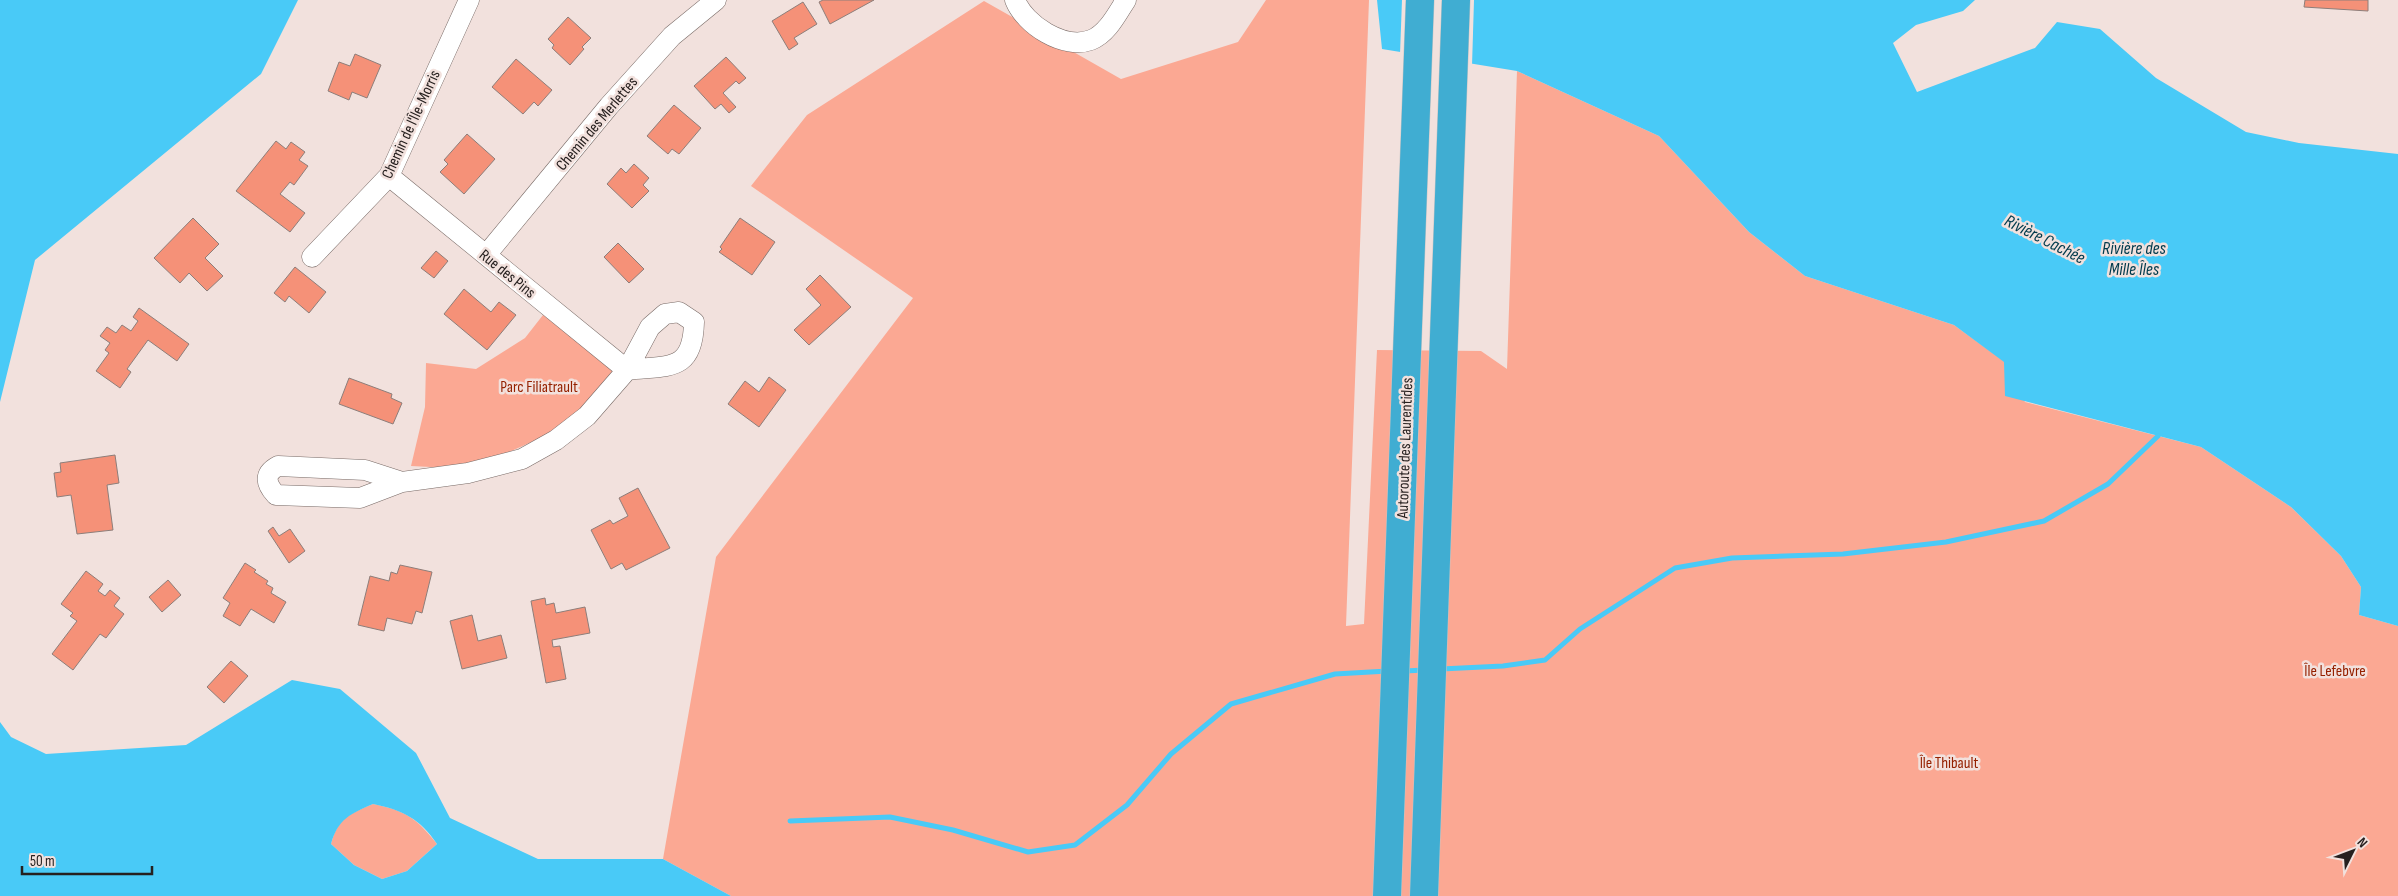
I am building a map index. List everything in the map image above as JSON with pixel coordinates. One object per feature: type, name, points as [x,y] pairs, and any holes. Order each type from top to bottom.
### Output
[{"type":"highway","name":"Autoroute des Laurentides","points":[[1387,896],[1420,0]]},
{"type":"highway","points":[[1424,896],[1456,0]]},
{"type":"street","name":"Chemin de l'Île-Morris","points":[[312,257],[389,176],[469,0]]},
{"type":"street","name":"Chemin des Merlettes","points":[[486,255],[634,78],[672,36],[716,0]]},
{"type":"street","points":[[1015,0],[1036,26],[1058,40],[1076,43],[1092,40],[1107,29],[1126,0]]},
{"type":"street","name":"Rue des Pins","points":[[389,176],[627,370],[587,416],[556,440],[522,458],[468,473],[402,482],[360,498],[276,495],[267,485],[267,478],[271,470],[278,466],[365,470],[402,482]]},
{"type":"green space","points":[[1266,0],[1369,0],[1346,626],[1364,624],[1377,350],[1481,351],[1507,369],[1517,71],[1659,136],[1749,232],[1805,276],[1954,325],[2005,362],[2025,402],[2201,447],[2291,507],[2341,556],[2361,587],[2359,615],[2398,626],[2398,896],[731,896],[663,859],[716,557],[913,298],[751,186],[807,115],[984,1],[1121,79],[1238,42]]},
{"type":"green space","name":"Parc Filiatrault","points":[[543,315],[622,370],[569,425],[471,469],[411,466],[425,407],[426,363],[476,369],[525,338]]},
{"type":"green space","points":[[373,804],[410,817],[437,844],[407,871],[382,879],[354,865],[331,844],[337,828],[346,818]]},
{"type":"water","points":[[0,0],[298,0],[261,74],[35,260],[0,402]]},
{"type":"water","name":"Rivière des Mille Îles","points":[[1377,0],[1975,0],[1963,11],[1916,25],[1893,43],[1917,92],[2035,48],[2057,22],[2100,29],[2156,78],[2246,132],[2299,143],[2398,154],[2398,626],[2359,615],[2361,587],[2341,556],[2291,507],[2201,447],[2005,396],[2004,362],[1954,325],[1805,276],[1749,232],[1659,136],[1517,71],[1382,49]]},
{"type":"water","points":[[292,680],[340,689],[416,753],[450,818],[538,859],[663,859],[731,896],[0,896],[0,722],[11,737],[46,754],[186,745]],"holes":[[[373,804],[393,809],[410,817],[424,828],[437,844],[407,871],[382,879],[354,865],[331,844],[337,829],[346,818]]]},
{"type":"pier","points":[[1402,0],[1474,0],[1472,66],[1400,54]]},
{"type":"building","points":[[823,0],[874,0],[830,24],[819,2]]},
{"type":"building","points":[[2305,0],[2368,0],[2368,11],[2304,7]]},
{"type":"building","points":[[803,2],[817,24],[794,38],[798,44],[789,50],[772,21]]},
{"type":"building","points":[[568,17],[591,38],[582,47],[584,49],[570,65],[552,48],[554,45],[548,39]]},
{"type":"building","points":[[355,54],[381,65],[367,98],[352,92],[349,100],[328,91],[339,62],[350,66]]},
{"type":"building","points":[[726,57],[746,78],[739,84],[736,81],[723,93],[736,107],[729,113],[721,104],[715,109],[694,86]]},
{"type":"building","points":[[516,59],[552,90],[538,106],[534,102],[523,114],[492,87]]},
{"type":"building","points":[[674,105],[701,128],[679,154],[672,149],[668,154],[647,136]]},
{"type":"building","points":[[467,134],[495,159],[464,194],[440,172],[448,164],[444,160]]},
{"type":"building","points":[[276,141],[286,149],[291,142],[305,152],[299,160],[308,166],[294,185],[290,182],[280,194],[305,213],[290,232],[236,191]]},
{"type":"building","points":[[634,164],[649,178],[643,185],[649,191],[632,208],[607,184],[621,168],[626,173]]},
{"type":"building","points":[[193,218],[219,244],[205,258],[223,276],[207,291],[189,273],[180,283],[154,258]]},
{"type":"building","points":[[740,218],[775,242],[752,275],[719,252],[722,249],[720,247]]},
{"type":"building","points":[[618,243],[644,269],[629,283],[604,257]]},
{"type":"building","points":[[436,251],[448,261],[434,278],[421,268]]},
{"type":"building","points":[[295,267],[326,292],[309,313],[289,296],[285,302],[274,293]]},
{"type":"building","points":[[820,275],[851,307],[809,345],[794,330],[821,305],[806,289]]},
{"type":"building","points":[[464,289],[491,312],[499,302],[516,315],[487,350],[444,314]]},
{"type":"building","points":[[139,308],[189,344],[177,361],[148,340],[127,369],[131,372],[120,388],[96,371],[109,353],[105,350],[110,343],[100,336],[107,327],[116,333],[122,325],[131,331],[138,321],[133,317]]},
{"type":"building","points":[[769,377],[786,390],[759,427],[728,404],[745,381],[759,392]]},
{"type":"building","points":[[349,378],[392,394],[391,398],[402,403],[393,424],[339,404]]},
{"type":"building","points":[[115,455],[119,483],[107,485],[113,530],[77,534],[71,495],[57,497],[54,473],[61,472],[60,463]]},
{"type":"building","points":[[638,488],[670,548],[626,570],[622,563],[611,569],[591,530],[610,520],[613,524],[628,516],[619,498]]},
{"type":"building","points":[[273,527],[279,536],[290,529],[305,551],[289,563],[268,531]]},
{"type":"building","points":[[245,563],[256,570],[254,572],[268,581],[266,584],[273,588],[271,593],[286,602],[274,623],[251,609],[240,626],[223,616],[230,603],[223,598]]},
{"type":"building","points":[[400,565],[432,572],[422,613],[416,611],[412,624],[387,618],[384,631],[358,625],[370,576],[389,581],[391,572],[397,574]]},
{"type":"building","points":[[86,571],[103,584],[98,591],[105,596],[110,590],[120,598],[114,606],[124,614],[106,638],[100,634],[73,670],[52,654],[77,621],[70,616],[73,613],[61,604]]},
{"type":"building","points":[[168,580],[181,595],[162,612],[149,597]]},
{"type":"building","points":[[545,598],[546,605],[554,603],[556,613],[585,607],[590,633],[552,640],[553,647],[560,646],[566,679],[546,683],[531,601]]},
{"type":"building","points":[[472,615],[478,641],[501,635],[507,658],[462,669],[450,621]]},
{"type":"building","points":[[231,661],[248,676],[224,703],[207,687]]},
{"type":"waterway","points":[[1441,669],[1503,666],[1545,660],[1580,629],[1675,568],[1732,558],[1843,554],[1946,542],[2044,521],[2108,484],[2158,436]]},
{"type":"waterway","points":[[1404,671],[1425,670]]},
{"type":"waterway","points":[[790,821],[890,817],[953,830],[1028,852],[1075,845],[1127,805],[1171,754],[1231,704],[1335,674],[1388,671]]},
{"type":"water label","name":"Rivière Cachée","points":[[2045,239]]},
{"type":"park label","name":"Île Lefebvre","points":[[2335,670]]},
{"type":"park label","name":"Île Thibault","points":[[1949,762]]}]
